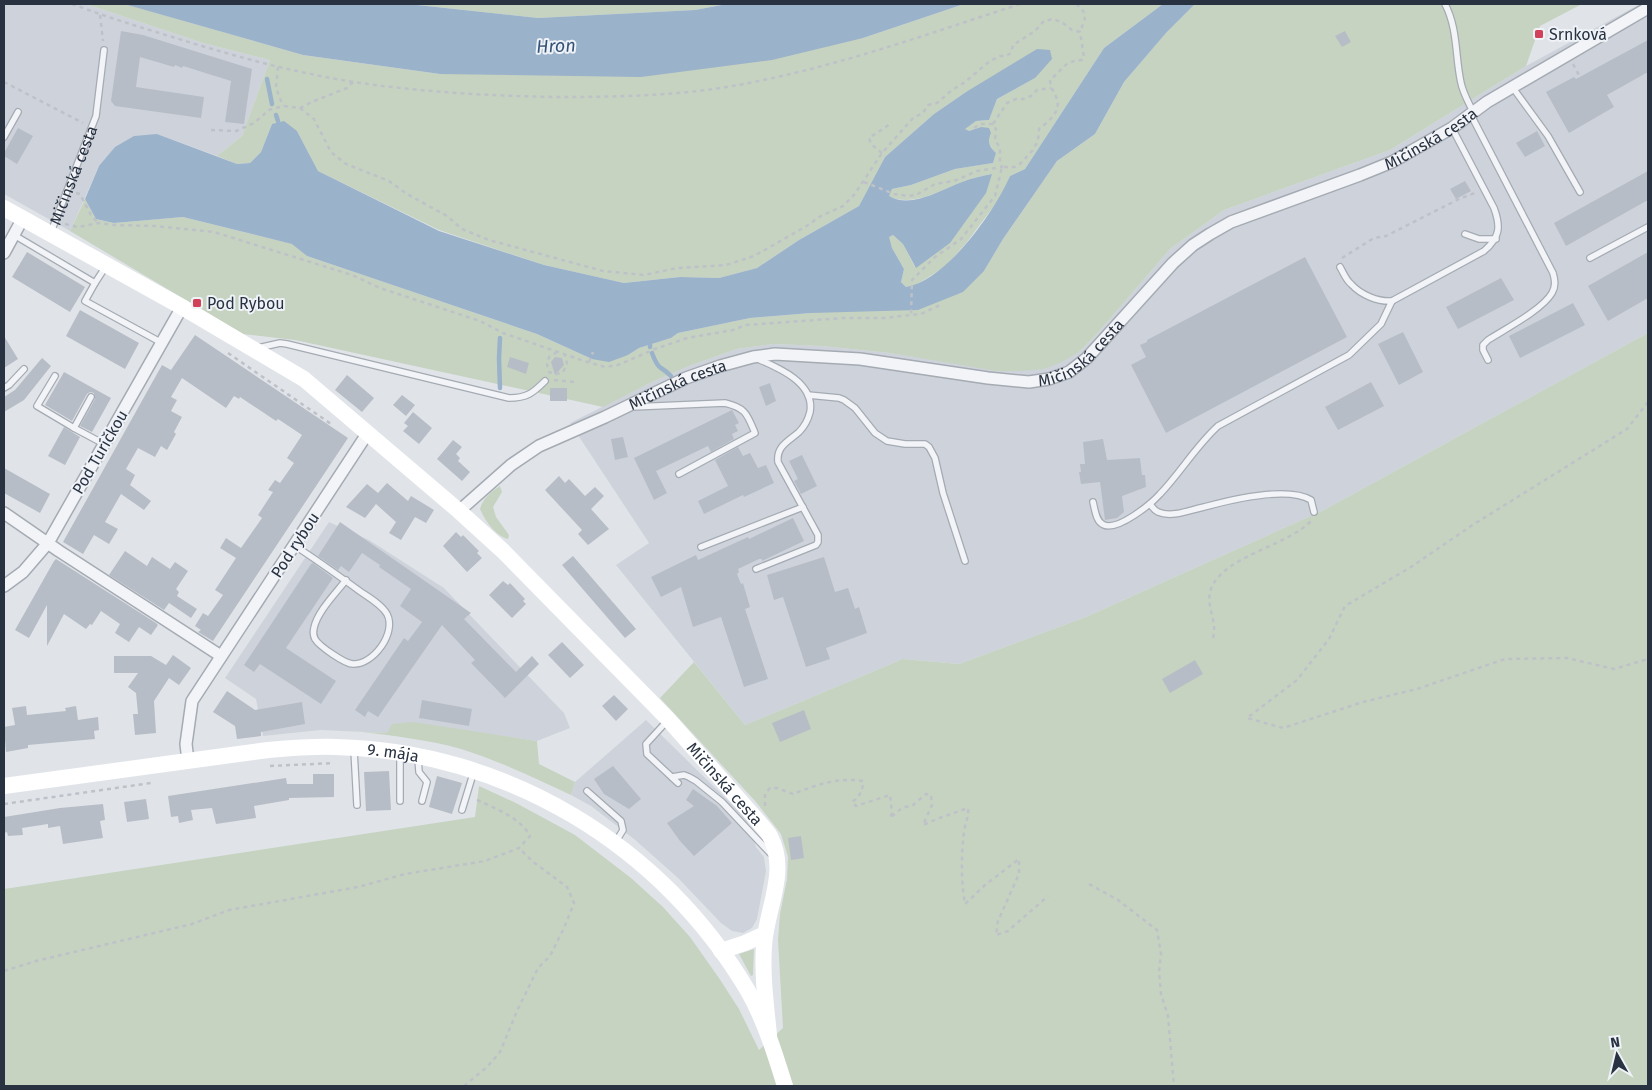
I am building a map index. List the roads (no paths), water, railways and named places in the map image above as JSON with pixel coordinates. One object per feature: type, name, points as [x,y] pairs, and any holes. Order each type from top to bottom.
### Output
[{"type":"street","name":"Mičinská cesta","points":[[459,511],[511,465],[539,446],[625,408],[686,378],[754,357],[775,354],[860,359],[1028,382],[1049,379],[1069,372],[1087,358],[1173,264],[1193,245],[1210,234],[1231,222],[1392,162],[1452,128],[1487,102],[1648,8]]},
{"type":"street","name":"Mičinská cesta","points":[[4,208],[23,218],[53,227],[107,265],[182,307],[304,380],[459,511],[515,564],[616,671],[668,719],[758,821],[770,836],[776,853],[776,886],[765,934],[764,985],[768,1035]]},
{"type":"street","points":[[4,253],[23,218]]},
{"type":"street","name":"Pod Turíčkou","points":[[4,586],[23,572],[48,543],[182,307]]},
{"type":"street","name":"Pod rybou","points":[[188,761],[186,744],[192,702],[367,434]]},
{"type":"street","points":[[4,513],[221,656]]},
{"type":"street","name":"9. mája","points":[[4,786],[188,761],[310,747],[354,754],[400,753],[475,770],[528,791],[562,808],[597,830],[657,879],[698,921],[721,951],[748,992],[768,1035]]},
{"type":"street","points":[[721,951],[765,934]]},
{"type":"street","points":[[768,1035],[785,1086]]},
{"type":"lane","points":[[1445,4],[1450,12],[1455,30],[1461,84],[1472,114],[1553,273],[1555,283],[1553,292],[1547,300],[1483,345],[1483,350],[1488,360]]},
{"type":"lane","name":"Mičinská cesta","points":[[53,227],[96,116],[104,50]]},
{"type":"lane","points":[[1513,88],[1548,136],[1580,192]]},
{"type":"lane","points":[[4,137],[18,112]]},
{"type":"lane","points":[[1340,267],[1350,284],[1360,292],[1384,302],[1392,301],[1484,251],[1493,243],[1496,239],[1498,219],[1452,128]]},
{"type":"lane","points":[[1590,258],[1648,227]]},
{"type":"lane","points":[[1465,234],[1479,239],[1496,239]]},
{"type":"lane","points":[[14,235],[95,283]]},
{"type":"lane","points":[[107,265],[84,300],[162,343]]},
{"type":"lane","points":[[1094,502],[1098,519],[1103,525],[1110,526],[1122,522],[1150,504],[1208,435],[1218,426],[1349,355],[1381,324],[1392,301]]},
{"type":"lane","points":[[253,349],[280,343],[288,344],[509,398],[518,398],[532,393],[545,381]]},
{"type":"lane","points":[[754,357],[786,372],[797,381],[808,395],[810,410],[805,425],[780,448],[778,462],[818,535],[816,545],[756,569]]},
{"type":"lane","points":[[4,388],[24,369]]},
{"type":"lane","points":[[55,376],[37,406],[104,445]]},
{"type":"lane","points":[[808,395],[844,400],[855,408],[875,433],[887,440],[905,444],[925,444],[929,447],[935,458],[943,493],[965,561]]},
{"type":"lane","points":[[74,428],[91,397]]},
{"type":"lane","points":[[625,408],[725,403],[738,406],[747,412],[756,433],[680,474]]},
{"type":"lane","points":[[1150,504],[1154,510],[1169,514],[1241,498],[1297,494],[1310,500],[1314,512]]},
{"type":"lane","points":[[701,547],[803,507]]},
{"type":"lane","points":[[295,546],[346,580],[376,602],[386,612],[390,629],[387,638],[375,653],[364,661],[354,664],[346,662],[316,640],[313,633],[314,625],[320,614],[346,580]]},
{"type":"lane","points":[[668,719],[646,744],[647,754],[678,783]]},
{"type":"lane","points":[[400,753],[400,801]]},
{"type":"lane","points":[[354,754],[357,805]]},
{"type":"lane","points":[[417,756],[420,772],[427,782],[422,801]]},
{"type":"lane","points":[[462,810],[475,770]]},
{"type":"lane","points":[[672,777],[684,776],[696,781],[722,802],[777,860]]},
{"type":"lane","points":[[587,791],[621,821],[623,830],[615,844]]},
{"type":"water","name":"Hron","points":[[124,4],[408,4],[538,18],[695,10],[727,4],[964,4],[863,38],[772,60],[641,77],[440,74],[303,55]]},
{"type":"water","name":"Pod Rybou","points":[[1163,4],[1195,4],[1166,33],[1124,82],[1095,134],[1057,161],[1003,239],[984,271],[963,292],[918,310],[811,313],[750,318],[678,333],[671,338],[639,348],[628,355],[609,362],[592,359],[537,334],[307,256],[292,244],[183,217],[114,223],[96,219],[85,199],[99,166],[115,147],[134,136],[157,134],[237,164],[250,163],[261,152],[272,124],[284,121],[297,131],[318,171],[439,231],[544,265],[624,283],[680,277],[719,278],[757,268],[799,240],[859,206],[885,157],[934,114],[966,92],[1037,49],[1050,50],[1052,59],[1035,78],[997,99],[989,120],[976,121],[965,129],[969,131],[981,127],[989,128],[991,133],[989,144],[996,153],[993,163],[955,169],[911,185],[892,189],[889,196],[907,200],[916,199],[926,197],[977,177],[992,174],[986,193],[950,243],[916,268],[903,244],[893,235],[889,237],[892,248],[904,269],[901,282],[906,287],[921,282],[937,272],[953,258],[981,225],[1003,191],[1010,176],[1025,169],[1104,48]]},
{"type":"waterway","points":[[267,79],[272,104]]},
{"type":"waterway","points":[[276,115],[278,121]]},
{"type":"waterway","points":[[500,338],[500,388]]},
{"type":"waterway","points":[[652,353],[659,367],[671,376]]},
{"type":"place","name":"Srnková","points":[[1539,34]]},
{"type":"place","name":"Pod Rybou","points":[[197,303]]}]
